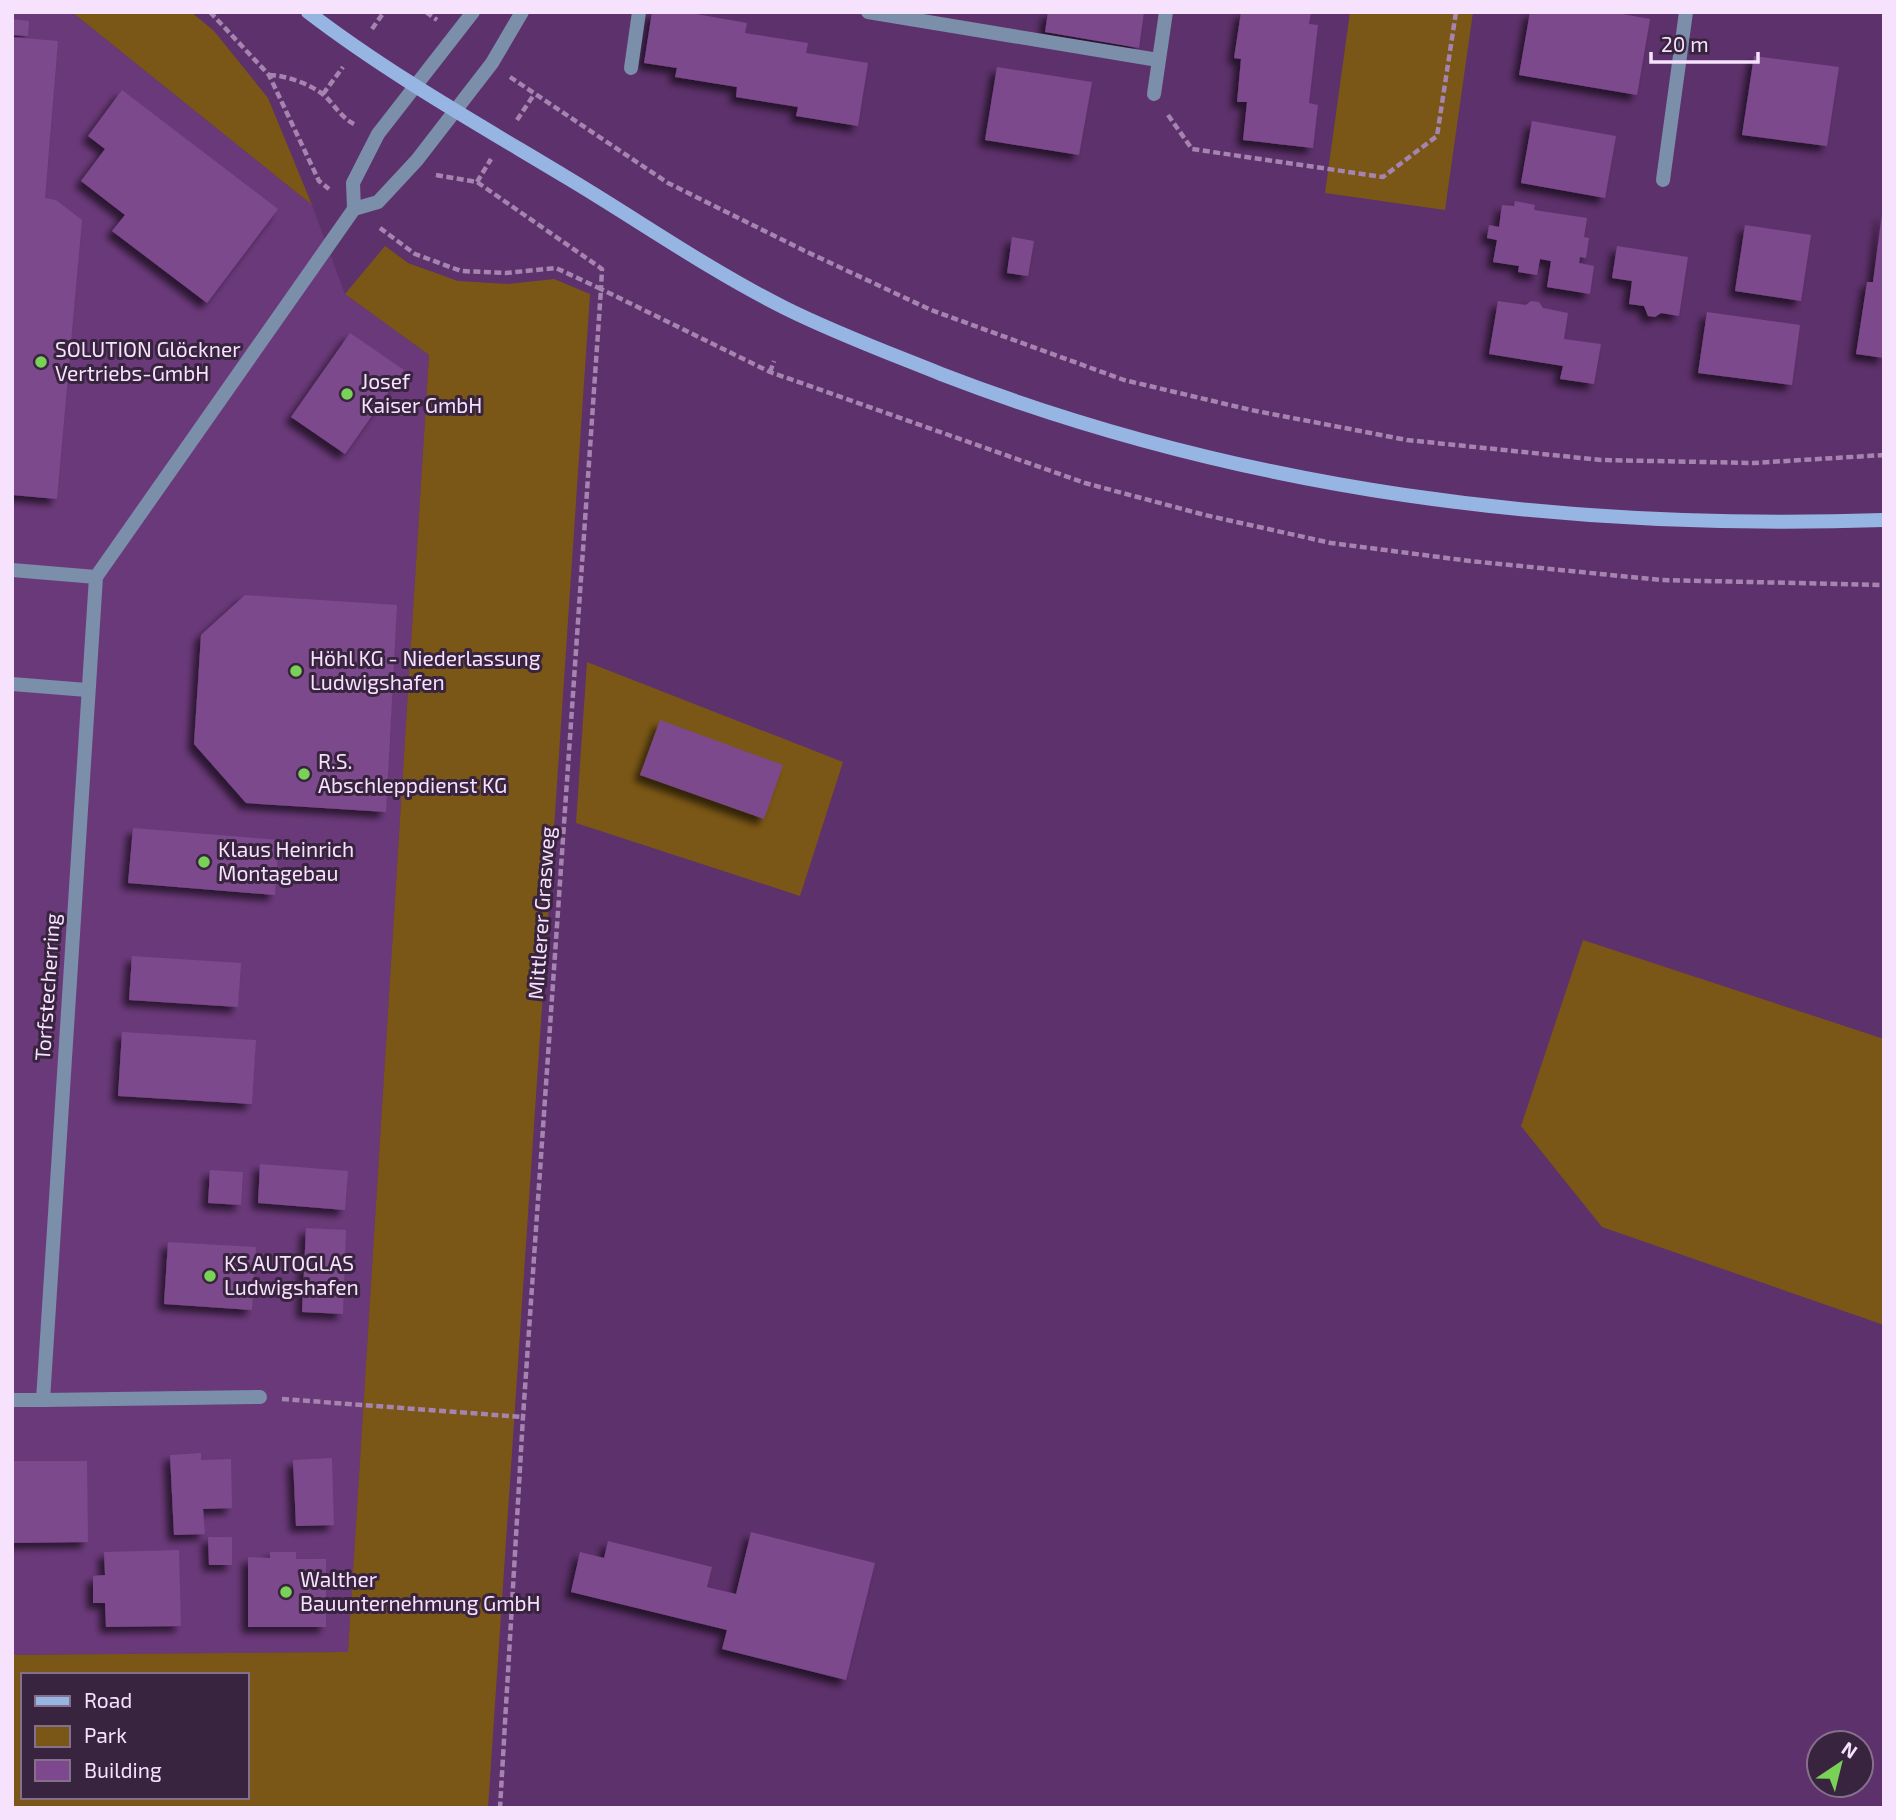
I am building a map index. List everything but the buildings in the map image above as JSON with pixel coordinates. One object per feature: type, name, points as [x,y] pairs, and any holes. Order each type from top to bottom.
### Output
[{"type":"street","points":[[308,12],[454,110],[783,307],[863,343],[1005,398],[1164,447],[1287,476],[1443,502],[1587,516],[1769,522],[1884,520]]},
{"type":"street","points":[[12,570],[96,577],[354,209],[353,183],[378,134],[473,12]]},
{"type":"street","points":[[354,209],[378,202],[417,160],[492,63],[522,12]]},
{"type":"street","points":[[631,68],[639,12]]},
{"type":"street","points":[[868,12],[1158,60]]},
{"type":"street","points":[[1154,94],[1166,12]]},
{"type":"street","points":[[1663,180],[1686,12]]},
{"type":"street","name":"Torfstecherring","points":[[43,1400],[96,577]]},
{"type":"street","points":[[12,684],[88,690]]},
{"type":"street","points":[[12,1400],[260,1397]]},
{"type":"path","points":[[210,12],[269,75],[319,181],[415,254],[461,271],[506,273],[556,268],[601,289],[602,268],[477,182],[439,177],[417,160]]},
{"type":"path","points":[[426,12],[454,33]]},
{"type":"path","points":[[1154,94],[1192,149],[1382,177],[1437,136],[1456,12]]},
{"type":"path","points":[[492,63],[534,96],[668,183],[931,310],[1124,380],[1251,410],[1407,440],[1601,460],[1753,463],[1884,455]]},
{"type":"path","points":[[269,75],[282,75],[323,94],[347,120],[378,134]]},
{"type":"path","name":"Mittlerer Grasweg","points":[[500,1808],[523,1417],[601,289]]},
{"type":"path","points":[[770,372],[774,361]]},
{"type":"path","points":[[260,1397],[523,1417]]},
{"type":"shaded area","points":[[12,12],[72,12],[312,205],[345,294],[429,355],[348,1652],[12,1655]]},
{"type":"green space","points":[[72,12],[191,12],[214,31],[268,98],[312,205]]},
{"type":"green space","points":[[1350,12],[1473,12],[1445,210],[1325,193]]},
{"type":"green space","points":[[385,246],[408,263],[458,281],[508,284],[554,279],[590,294],[488,1808],[12,1808],[12,1655],[348,1652],[429,355],[345,294]]},
{"type":"green space","points":[[587,662],[843,762],[800,896],[576,823]]},
{"type":"green space","points":[[1583,940],[1884,1039],[1884,1325],[1602,1227],[1521,1126]]},
{"type":"place","name":"SOLUTION Glöckner Vertriebs-GmbH","points":[[41,362]]},
{"type":"place","name":"Josef Kaiser GmbH","points":[[347,394]]},
{"type":"place","name":"Höhl KG - Niederlassung Ludwigshafen","points":[[296,671]]},
{"type":"place","name":"R.S. Abschleppdienst KG","points":[[304,774]]},
{"type":"place","name":"Klaus Heinrich Montagebau","points":[[204,862]]},
{"type":"place","name":"KS AUTOGLAS Ludwigshafen","points":[[210,1276]]},
{"type":"place","name":"Walther Bauunternehmung GmbH","points":[[286,1592]]}]
